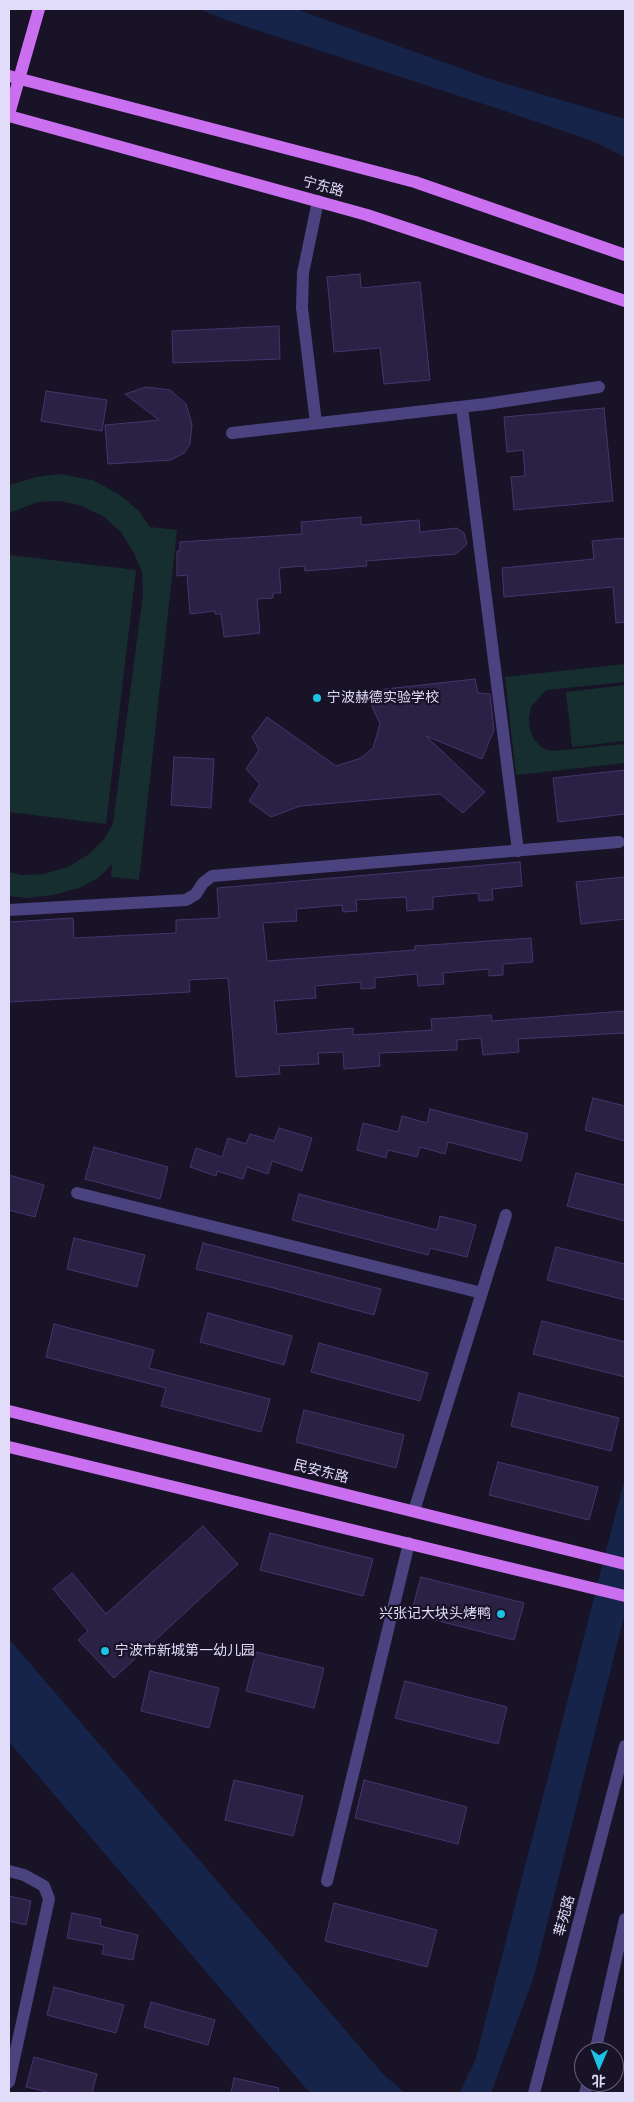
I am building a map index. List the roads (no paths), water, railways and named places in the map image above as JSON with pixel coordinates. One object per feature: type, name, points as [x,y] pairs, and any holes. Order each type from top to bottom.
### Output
[{"type":"main road","points":[[9,115],[14,78],[39,9]]},
{"type":"main road","name":"宁东路","points":[[14,78],[415,182],[625,255]]},
{"type":"main road","name":"宁东路","points":[[9,115],[367,215],[625,301]]},
{"type":"main road","name":"民安东路","points":[[9,1411],[625,1564]]},
{"type":"main road","points":[[9,1447],[625,1596]]},
{"type":"street","points":[[316,423],[302,308],[303,273],[318,201]]},
{"type":"street","points":[[232,433],[462,407],[599,387]]},
{"type":"street","points":[[462,407],[518,851]]},
{"type":"street","points":[[9,910],[186,900],[196,894],[203,883],[212,876],[620,842]]},
{"type":"street","points":[[77,1193],[482,1293]]},
{"type":"street","points":[[414,1511],[506,1215]]},
{"type":"street","points":[[327,1881],[409,1543]]},
{"type":"street","name":"莘苑路","points":[[534,2093],[625,1746]]},
{"type":"street","points":[[9,1871],[24,1875],[44,1886],[49,1899],[9,2082]]},
{"type":"street","points":[[597,2042],[625,1919]]},
{"type":"water","points":[[199,9],[296,9],[490,79],[625,119],[625,157],[595,142],[229,21]]},
{"type":"water","points":[[625,1477],[625,1613],[534,1976],[491,2093],[459,2093],[475,2061]]},
{"type":"water","points":[[9,1639],[384,2075],[405,2093],[310,2093],[9,1742]]},
{"type":"place","name":"宁波赫德实验学校","points":[[317,698]]},
{"type":"place","name":"兴张记大块头烤鸭","points":[[501,1614]]},
{"type":"place","name":"宁波市新城第一幼儿园","points":[[105,1651]]}]
